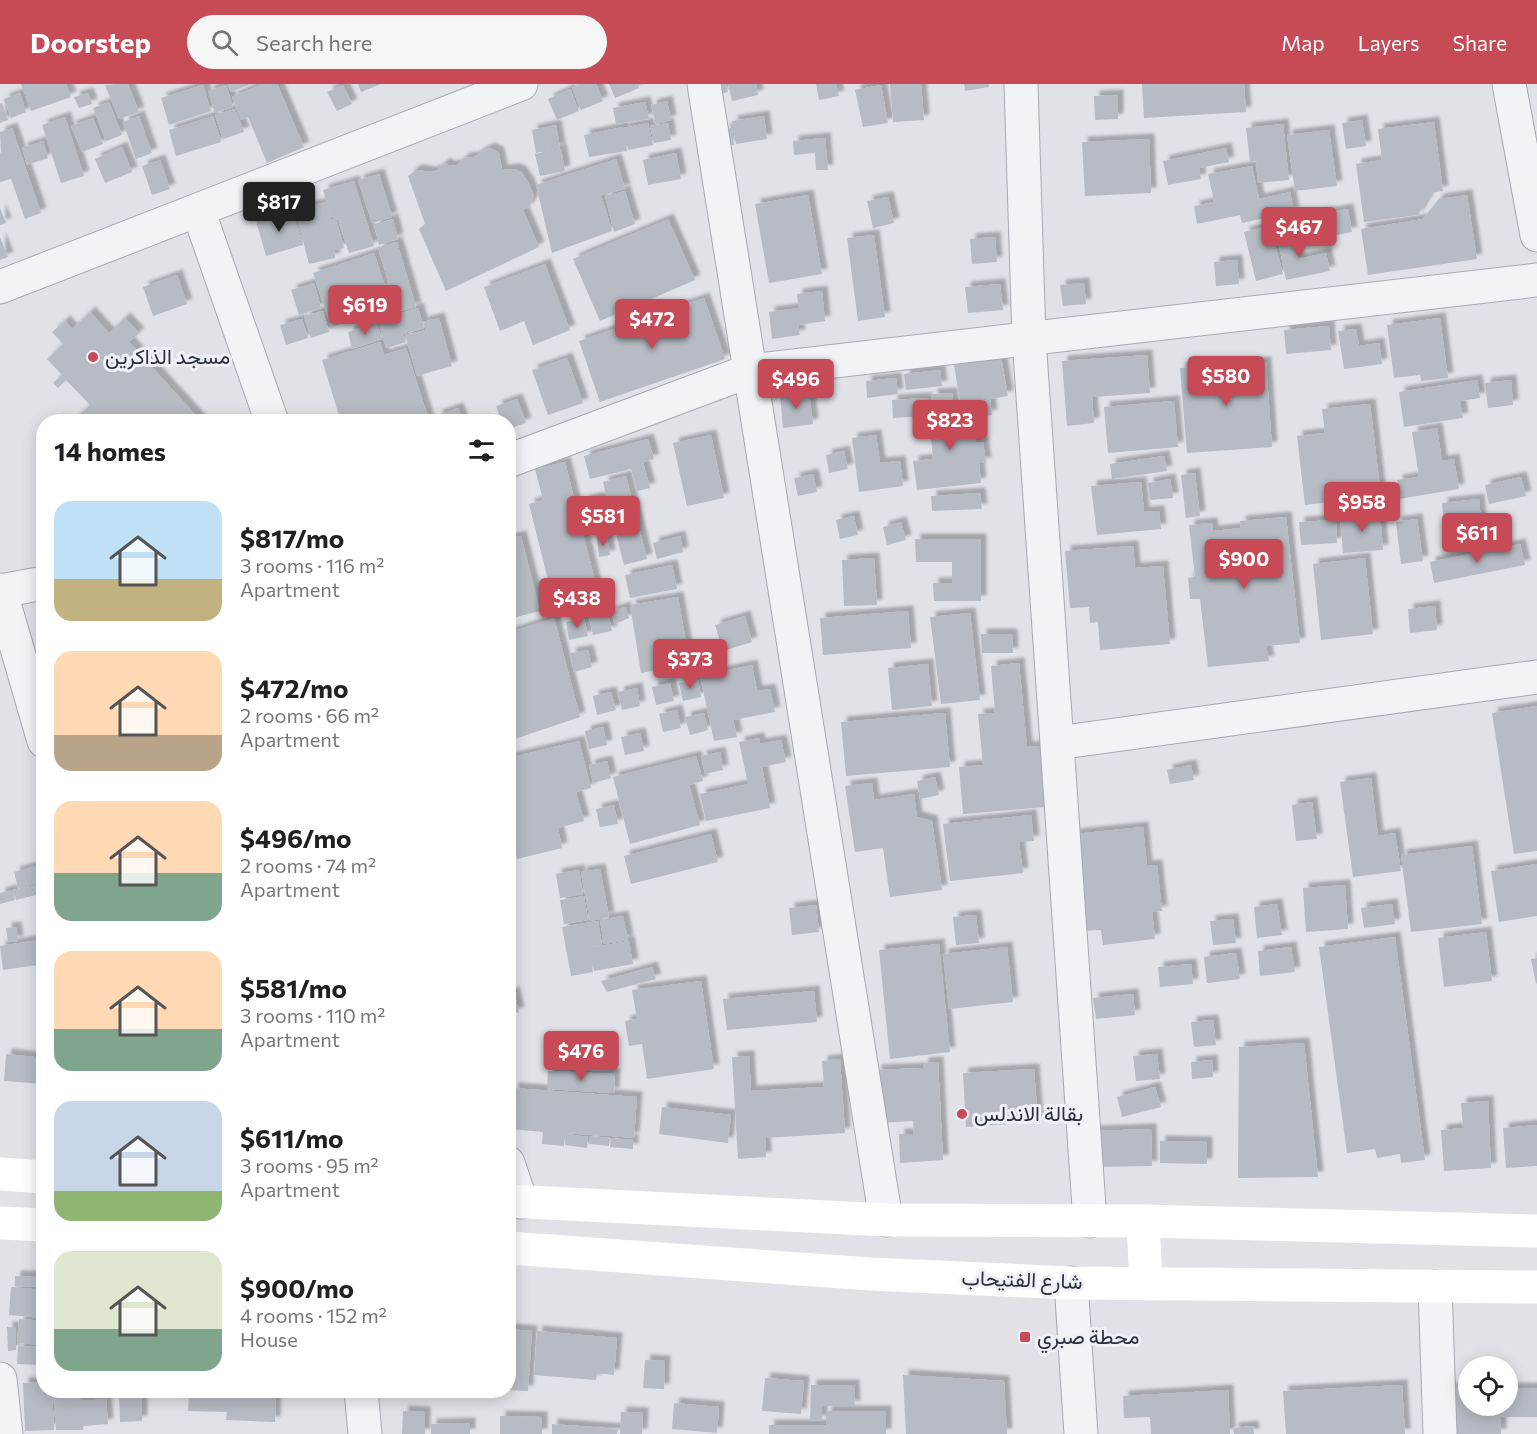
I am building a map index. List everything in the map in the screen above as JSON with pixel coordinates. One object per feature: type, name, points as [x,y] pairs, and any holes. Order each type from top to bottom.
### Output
[{"type":"main road","points":[[0,1174],[36,1176]]},
{"type":"main road","points":[[516,1202],[886,1220],[1143,1221],[1537,1231]]},
{"type":"main road","points":[[1143,1221],[1146,1284]]},
{"type":"main road","points":[[0,1223],[36,1225]]},
{"type":"main road","name":"شارع الفتيحاب","points":[[516,1249],[871,1274],[1071,1283],[1537,1287]]},
{"type":"street","points":[[0,287],[520,84]]},
{"type":"street","points":[[704,84],[886,1220]]},
{"type":"street","points":[[1021,84],[1029,339],[1090,1221]]},
{"type":"street","points":[[1509,84],[1537,235]]},
{"type":"street","points":[[198,210],[269,414]]},
{"type":"street","points":[[516,458],[749,370],[1537,280]]},
{"type":"street","points":[[36,584],[0,590],[36,714]]},
{"type":"street","points":[[1058,743],[1537,677]]},
{"type":"street","points":[[1071,1283],[1081,1434]]},
{"type":"street","points":[[1435,1287],[1440,1434]]},
{"type":"street","points":[[0,1379],[6,1434]]},
{"type":"street","points":[[362,1398],[365,1434]]},
{"type":"building","points":[[21,84],[66,84],[71,97],[31,111]]},
{"type":"building","points":[[128,84],[139,112],[119,119],[105,85]]},
{"type":"building","points":[[227,84],[251,84],[231,92]]},
{"type":"building","points":[[262,84],[277,84],[304,147],[267,163],[248,117],[241,120],[232,97]]},
{"type":"building","points":[[358,84],[381,84],[361,92]]},
{"type":"building","points":[[582,84],[596,84],[603,101],[581,110],[572,88]]},
{"type":"building","points":[[609,84],[638,84],[639,88],[615,98]]},
{"type":"building","points":[[718,84],[726,84],[728,92],[720,94]]},
{"type":"building","points":[[728,84],[756,84],[758,95],[732,101]]},
{"type":"building","points":[[816,84],[836,84],[839,96],[819,100]]},
{"type":"building","points":[[890,84],[921,84],[924,120],[893,122]]},
{"type":"building","points":[[964,84],[989,84],[989,87],[965,91]]},
{"type":"building","points":[[1142,84],[1244,84],[1246,112],[1144,118]]},
{"type":"building","points":[[203,85],[211,111],[169,125],[161,98]]},
{"type":"building","points":[[226,85],[233,107],[215,113],[208,91]]},
{"type":"building","points":[[343,85],[352,104],[337,111],[327,92]]},
{"type":"building","points":[[881,85],[888,123],[863,127],[855,90]]},
{"type":"building","points":[[570,89],[579,111],[557,120],[548,99]]},
{"type":"building","points":[[20,93],[26,112],[11,118],[4,99]]},
{"type":"building","points":[[88,93],[92,104],[79,108],[74,97]]},
{"type":"building","points":[[1118,95],[1118,119],[1095,120],[1094,96]]},
{"type":"building","points":[[667,101],[671,120],[656,124],[651,105]]},
{"type":"building","points":[[109,102],[122,135],[106,141],[93,108]]},
{"type":"building","points":[[645,102],[649,119],[616,124],[613,108]]},
{"type":"building","points":[[2,103],[8,120],[0,123],[0,104]]},
{"type":"building","points":[[235,109],[244,132],[223,139],[215,115]]},
{"type":"building","points":[[139,116],[152,153],[136,159],[123,122]]},
{"type":"building","points":[[213,116],[221,142],[176,156],[169,130]]},
{"type":"building","points":[[764,116],[767,139],[736,144],[732,121]]},
{"type":"building","points":[[65,117],[84,176],[61,183],[42,125]]},
{"type":"building","points":[[93,118],[103,144],[82,152],[71,126]]},
{"type":"building","points":[[1362,120],[1366,146],[1346,149],[1342,123]]},
{"type":"building","points":[[1434,122],[1443,191],[1431,193],[1418,215],[1364,222],[1356,164],[1382,160],[1378,129]]},
{"type":"building","points":[[648,123],[653,145],[628,150],[624,128]]},
{"type":"building","points":[[668,123],[671,140],[654,143],[650,126]]},
{"type":"building","points":[[1283,124],[1289,180],[1258,183],[1256,161],[1250,162],[1246,128]]},
{"type":"building","points":[[556,125],[560,148],[536,153],[532,130]]},
{"type":"building","points":[[623,127],[627,151],[589,157],[584,135]]},
{"type":"building","points":[[12,128],[41,213],[25,219],[11,179],[0,182],[0,132]]},
{"type":"building","points":[[732,128],[734,145],[727,145],[725,129]]},
{"type":"building","points":[[1329,130],[1337,186],[1295,191],[1287,135]]},
{"type":"building","points":[[825,138],[828,170],[816,170],[815,153],[794,155],[793,141]]},
{"type":"building","points":[[1149,139],[1151,193],[1085,196],[1082,142]]},
{"type":"building","points":[[43,141],[48,158],[27,165],[22,148]]},
{"type":"building","points":[[122,147],[132,172],[105,183],[95,159]]},
{"type":"building","points":[[490,148],[499,153],[502,170],[515,169],[521,172],[528,182],[534,196],[529,207],[523,210],[539,247],[446,291],[419,229],[425,224],[408,176],[416,170],[431,172],[437,170],[445,163],[449,166],[457,165],[464,158],[474,157]]},
{"type":"building","points":[[1226,148],[1229,162],[1199,168],[1201,179],[1168,185],[1163,161]]},
{"type":"building","points":[[561,149],[565,171],[540,176],[535,154]]},
{"type":"building","points":[[676,153],[681,179],[648,185],[643,160]]},
{"type":"building","points":[[616,159],[625,189],[601,195],[612,231],[552,253],[536,185]]},
{"type":"building","points":[[160,160],[170,189],[152,195],[142,166]]},
{"type":"building","points":[[1252,166],[1259,199],[1290,192],[1294,212],[1242,223],[1240,215],[1197,224],[1194,206],[1214,202],[1208,174]]},
{"type":"building","points":[[379,174],[392,217],[372,223],[358,180]]},
{"type":"building","points":[[354,181],[374,246],[349,253],[337,217],[331,218],[323,190]]},
{"type":"building","points":[[625,191],[635,224],[614,232],[605,196]]},
{"type":"building","points":[[808,195],[822,274],[769,283],[755,204]]},
{"type":"building","points":[[1467,195],[1477,259],[1368,275],[1361,229],[1423,219],[1439,199]]},
{"type":"building","points":[[888,197],[894,223],[873,228],[867,201]]},
{"type":"building","points":[[326,202],[331,220],[336,218],[344,248],[334,250],[335,258],[309,264],[295,210]]},
{"type":"building","points":[[0,208],[6,223],[0,225]]},
{"type":"building","points":[[1348,209],[1352,232],[1300,242],[1296,218]]},
{"type":"building","points":[[293,211],[303,245],[266,256],[256,221]]},
{"type":"building","points":[[393,219],[398,239],[379,245],[374,224]]},
{"type":"building","points":[[668,219],[695,280],[600,321],[573,259]]},
{"type":"building","points":[[1270,226],[1283,274],[1256,281],[1244,232]]},
{"type":"building","points":[[1293,227],[1298,259],[1326,253],[1330,271],[1286,280],[1276,230]]},
{"type":"building","points":[[874,235],[885,317],[858,321],[847,238]]},
{"type":"building","points":[[0,237],[8,257],[0,260]]},
{"type":"building","points":[[995,237],[997,262],[972,264],[970,239]]},
{"type":"building","points":[[397,242],[416,307],[397,312],[378,247]]},
{"type":"building","points":[[374,253],[386,289],[377,292],[383,310],[331,327],[313,273]]},
{"type":"building","points":[[1237,260],[1239,284],[1216,286],[1214,262]]},
{"type":"building","points":[[545,264],[570,330],[533,345],[524,321],[500,331],[484,287]]},
{"type":"building","points":[[177,275],[187,304],[153,316],[143,287]]},
{"type":"building","points":[[314,283],[321,308],[299,315],[291,290]]},
{"type":"building","points":[[1084,283],[1086,304],[1063,306],[1060,285]]},
{"type":"building","points":[[1000,284],[1003,310],[968,313],[965,287]]},
{"type":"building","points":[[822,291],[825,321],[798,325],[800,335],[772,339],[769,312],[799,308],[797,294]]},
{"type":"building","points":[[704,298],[725,359],[600,402],[579,341]]},
{"type":"building","points":[[418,308],[424,328],[403,334],[406,342],[386,348],[378,320]]},
{"type":"building","points":[[323,311],[329,332],[311,338],[304,316]]},
{"type":"building","points":[[90,312],[109,333],[125,318],[139,333],[129,342],[195,414],[80,414],[90,405],[66,380],[58,388],[53,383],[62,375],[47,359],[63,344],[52,332],[65,321],[72,329]]},
{"type":"building","points":[[439,318],[452,366],[417,376],[405,335],[426,330],[423,322]]},
{"type":"building","points":[[1440,318],[1448,378],[1421,381],[1420,375],[1394,378],[1387,325]]},
{"type":"building","points":[[302,319],[308,338],[286,345],[280,325]]},
{"type":"building","points":[[377,323],[382,339],[352,349],[348,332]]},
{"type":"building","points":[[1329,326],[1331,350],[1286,354],[1284,330]]},
{"type":"building","points":[[1356,329],[1359,346],[1379,343],[1382,364],[1344,369],[1338,331]]},
{"type":"building","points":[[380,342],[384,355],[406,348],[427,414],[339,414],[322,360]]},
{"type":"building","points":[[1147,355],[1150,393],[1092,397],[1094,423],[1067,426],[1062,361]]},
{"type":"building","points":[[1001,357],[1008,396],[990,399],[992,415],[963,419],[954,365]]},
{"type":"building","points":[[567,358],[583,403],[548,415],[532,370]]},
{"type":"building","points":[[1266,362],[1272,447],[1187,453],[1180,368]]},
{"type":"building","points":[[940,370],[942,386],[906,390],[904,374]]},
{"type":"building","points":[[896,378],[898,394],[867,398],[866,381]]},
{"type":"building","points":[[1477,380],[1480,398],[1460,401],[1463,418],[1404,427],[1399,392]]},
{"type":"building","points":[[1511,380],[1513,405],[1488,408],[1485,383]]},
{"type":"building","points":[[809,392],[813,424],[783,428],[780,395]]},
{"type":"building","points":[[952,393],[957,430],[974,428],[976,443],[983,442],[986,463],[979,463],[981,483],[917,490],[913,461],[933,459],[930,425],[936,423],[932,394]]},
{"type":"building","points":[[927,398],[928,416],[893,418],[892,400]]},
{"type":"building","points":[[517,399],[526,423],[516,426],[516,414],[499,414],[496,406]]},
{"type":"building","points":[[1174,401],[1178,447],[1108,453],[1104,407]]},
{"type":"building","points":[[1370,404],[1381,496],[1305,505],[1297,436],[1325,433],[1322,409]]},
{"type":"building","points":[[458,408],[460,414],[440,414]]},
{"type":"building","points":[[1437,428],[1442,461],[1454,459],[1459,489],[1399,499],[1397,480],[1419,477],[1412,432]]},
{"type":"building","points":[[711,435],[724,498],[687,506],[673,443]]},
{"type":"building","points":[[876,435],[880,463],[900,461],[903,486],[859,492],[852,438]]},
{"type":"building","points":[[648,439],[654,459],[643,462],[650,488],[637,491],[631,469],[590,479],[584,456]]},
{"type":"building","points":[[844,451],[848,469],[829,473],[826,455]]},
{"type":"building","points":[[1164,456],[1167,471],[1112,479],[1110,464]]},
{"type":"building","points":[[565,462],[599,597],[575,603],[570,583],[550,588],[529,504],[543,500],[535,469]]},
{"type":"building","points":[[1195,473],[1200,516],[1186,518],[1181,475]]},
{"type":"building","points":[[813,474],[817,492],[798,496],[794,478]]},
{"type":"building","points":[[626,476],[647,559],[624,565],[603,482]]},
{"type":"building","points":[[1521,477],[1526,496],[1489,504],[1485,485]]},
{"type":"building","points":[[1170,479],[1173,498],[1150,500],[1148,483]]},
{"type":"building","points":[[1141,482],[1144,512],[1159,511],[1161,529],[1097,535],[1091,486]]},
{"type":"building","points":[[980,493],[982,509],[932,511],[931,496]]},
{"type":"building","points":[[602,497],[605,515],[587,519],[583,501]]},
{"type":"building","points":[[1479,499],[1483,542],[1446,545],[1442,503]]},
{"type":"building","points":[[1380,513],[1383,550],[1343,553],[1340,516]]},
{"type":"building","points":[[854,516],[858,535],[840,539],[836,520]]},
{"type":"building","points":[[1286,517],[1300,643],[1266,646],[1269,661],[1208,667],[1200,599],[1190,599],[1188,578],[1195,577],[1189,525],[1212,523],[1213,531],[1241,528],[1240,521]]},
{"type":"building","points":[[1417,519],[1423,561],[1401,564],[1396,522]]},
{"type":"building","points":[[1336,520],[1337,543],[1301,545],[1299,522]]},
{"type":"building","points":[[901,522],[906,540],[887,545],[883,527]]},
{"type":"building","points":[[521,536],[540,611],[516,617],[516,537]]},
{"type":"building","points":[[680,536],[683,552],[657,559],[653,543]]},
{"type":"building","points":[[607,537],[610,555],[599,557],[597,538]]},
{"type":"building","points":[[915,539],[981,539],[981,601],[934,601],[933,583],[952,583],[952,562],[916,562]]},
{"type":"building","points":[[1520,544],[1525,565],[1434,583],[1430,562]]},
{"type":"building","points":[[1133,546],[1135,568],[1163,566],[1170,644],[1100,650],[1098,622],[1090,623],[1089,607],[1070,608],[1065,551]]},
{"type":"building","points":[[874,558],[877,605],[844,606],[842,560]]},
{"type":"building","points":[[1365,558],[1373,634],[1321,640],[1313,564]]},
{"type":"building","points":[[672,565],[677,589],[630,598],[625,575]]},
{"type":"building","points":[[678,597],[687,648],[664,652],[667,668],[641,673],[630,605]]},
{"type":"building","points":[[1435,606],[1437,630],[1410,633],[1408,609]]},
{"type":"building","points":[[625,607],[629,618],[615,624],[610,612]]},
{"type":"building","points":[[908,611],[911,648],[823,655],[820,618]]},
{"type":"building","points":[[608,613],[612,631],[593,635],[589,617]]},
{"type":"building","points":[[970,613],[980,700],[941,704],[930,617]]},
{"type":"building","points":[[745,616],[752,642],[723,651],[715,625]]},
{"type":"building","points":[[554,618],[580,717],[516,739],[516,630]]},
{"type":"building","points":[[584,618],[588,636],[569,640],[566,622]]},
{"type":"building","points":[[981,634],[1012,634],[1013,653],[982,653]]},
{"type":"building","points":[[588,650],[592,667],[574,672],[570,653]]},
{"type":"building","points":[[1019,663],[1027,747],[1041,746],[1047,807],[963,814],[959,767],[983,765],[978,714],[995,713],[991,666]]},
{"type":"building","points":[[928,664],[932,706],[892,710],[888,668]]},
{"type":"building","points":[[752,665],[757,691],[770,689],[775,712],[733,720],[737,737],[714,741],[700,676]]},
{"type":"building","points":[[698,679],[701,697],[683,701],[679,683]]},
{"type":"building","points":[[670,683],[674,701],[656,705],[652,687]]},
{"type":"building","points":[[637,688],[640,706],[622,710],[618,692]]},
{"type":"building","points":[[611,692],[616,710],[597,715],[593,696]]},
{"type":"building","points":[[1537,706],[1537,851],[1514,854],[1492,713]]},
{"type":"building","points":[[677,710],[681,728],[663,732],[659,714]]},
{"type":"building","points":[[704,713],[708,730],[690,735],[685,717]]},
{"type":"building","points":[[945,713],[950,767],[846,776],[841,722]]},
{"type":"building","points":[[603,727],[607,745],[589,749],[585,731]]},
{"type":"building","points":[[640,733],[644,751],[625,755],[621,737]]},
{"type":"building","points":[[759,738],[760,744],[781,740],[786,762],[762,767],[770,808],[706,821],[700,794],[748,784],[739,742]]},
{"type":"building","points":[[579,741],[591,788],[576,792],[584,821],[558,828],[562,848],[517,859],[516,854],[516,756]]},
{"type":"building","points":[[720,752],[723,770],[705,774],[701,756]]},
{"type":"building","points":[[696,756],[703,781],[689,785],[700,825],[630,844],[613,777]]},
{"type":"building","points":[[607,761],[611,778],[593,783],[589,765]]},
{"type":"building","points":[[1191,765],[1194,780],[1170,784],[1167,770]]},
{"type":"building","points":[[935,777],[939,795],[920,799],[917,781]]},
{"type":"building","points":[[1371,778],[1378,836],[1395,833],[1401,871],[1353,877],[1340,782]]},
{"type":"building","points":[[872,783],[874,800],[914,794],[917,817],[932,821],[942,890],[890,897],[883,848],[855,852],[845,786]]},
{"type":"building","points":[[1312,802],[1317,839],[1296,841],[1292,805]]},
{"type":"building","points":[[614,805],[618,824],[600,827],[596,809]]},
{"type":"building","points":[[1031,815],[1034,841],[1019,842],[1023,873],[950,881],[943,824]]},
{"type":"building","points":[[1143,827],[1147,866],[1157,865],[1162,911],[1152,912],[1155,939],[1103,945],[1101,930],[1084,931],[1074,834]]},
{"type":"building","points":[[711,834],[718,862],[631,884],[624,856]]},
{"type":"building","points":[[1472,846],[1482,924],[1411,932],[1401,855]]},
{"type":"building","points":[[1537,864],[1537,916],[1499,922],[1491,871]]},
{"type":"building","points":[[36,866],[36,883],[18,888],[14,872]]},
{"type":"building","points":[[600,869],[609,917],[590,921],[581,872]]},
{"type":"building","points":[[579,870],[583,894],[560,898],[556,874]]},
{"type":"building","points":[[36,885],[36,895],[16,900],[13,890]]},
{"type":"building","points":[[1345,885],[1348,929],[1306,932],[1303,888]]},
{"type":"building","points":[[12,890],[15,900],[0,904],[0,893]]},
{"type":"building","points":[[584,896],[588,920],[564,924],[560,900]]},
{"type":"building","points":[[1277,904],[1282,935],[1257,938],[1254,907]]},
{"type":"building","points":[[1392,904],[1395,924],[1364,928],[1361,908]]},
{"type":"building","points":[[816,905],[819,932],[792,935],[789,908]]},
{"type":"building","points":[[976,915],[979,943],[956,945],[953,917]]},
{"type":"building","points":[[623,916],[628,940],[604,944],[600,920]]},
{"type":"building","points":[[1233,919],[1236,943],[1213,945],[1210,921]]},
{"type":"building","points":[[598,921],[602,945],[588,947],[593,972],[571,976],[562,927]]},
{"type":"building","points":[[16,927],[18,941],[8,942],[6,928]]},
{"type":"building","points":[[1486,932],[1492,981],[1444,987],[1438,938]]},
{"type":"building","points":[[1395,937],[1425,1160],[1401,1163],[1400,1154],[1377,1158],[1375,1149],[1347,1153],[1319,947]]},
{"type":"building","points":[[36,940],[36,965],[3,970],[0,946]]},
{"type":"building","points":[[629,941],[633,964],[594,971],[589,948]]},
{"type":"building","points":[[939,944],[950,1052],[890,1059],[879,950]]},
{"type":"building","points":[[1007,947],[1013,1002],[949,1009],[943,954]]},
{"type":"building","points":[[1291,947],[1295,972],[1260,976],[1258,951]]},
{"type":"building","points":[[1236,953],[1240,979],[1207,983],[1204,957]]},
{"type":"building","points":[[1537,958],[1537,983],[1536,984],[1531,959]]},
{"type":"building","points":[[1191,964],[1193,984],[1160,987],[1158,967]]},
{"type":"building","points":[[652,967],[656,979],[607,992],[601,981]]},
{"type":"building","points":[[701,981],[714,1069],[647,1079],[642,1044],[629,1046],[625,1021],[637,1019],[632,990]]},
{"type":"building","points":[[814,991],[817,1022],[727,1030],[723,999]]},
{"type":"building","points":[[1133,994],[1135,1015],[1096,1019],[1093,998]]},
{"type":"building","points":[[1213,1020],[1216,1045],[1194,1047],[1191,1022]]},
{"type":"building","points":[[1304,1043],[1318,1177],[1238,1178],[1239,1047]]},
{"type":"building","points":[[584,1051],[611,1052],[610,1071],[583,1070]]},
{"type":"building","points":[[6,1054],[36,1057],[36,1083],[4,1081]]},
{"type":"building","points":[[1157,1054],[1160,1079],[1136,1081],[1133,1056]]},
{"type":"building","points":[[749,1056],[751,1091],[824,1087],[822,1061],[840,1059],[845,1133],[765,1138],[766,1157],[738,1159],[732,1057]]},
{"type":"building","points":[[1212,1060],[1213,1077],[1192,1079],[1191,1062]]},
{"type":"building","points":[[938,1062],[943,1160],[900,1163],[899,1134],[914,1134],[913,1121],[878,1123],[876,1070],[923,1068],[923,1063]]},
{"type":"building","points":[[1034,1069],[1038,1122],[966,1127],[963,1073]]},
{"type":"building","points":[[548,1071],[615,1074],[614,1093],[547,1089]]},
{"type":"building","points":[[1155,1087],[1161,1107],[1122,1117],[1117,1097]]},
{"type":"building","points":[[516,1088],[637,1097],[634,1138],[611,1136],[610,1133],[610,1136],[547,1132],[565,1134],[564,1146],[542,1144],[543,1132],[516,1130]]},
{"type":"building","points":[[1488,1101],[1491,1168],[1444,1171],[1441,1130],[1463,1128],[1461,1103]]},
{"type":"building","points":[[662,1107],[731,1115],[728,1143],[659,1134]]},
{"type":"building","points":[[1537,1125],[1537,1166],[1506,1168],[1503,1128]]},
{"type":"building","points":[[1151,1129],[1152,1166],[1094,1167],[1093,1131]]},
{"type":"building","points":[[566,1134],[588,1137],[587,1148],[565,1145]]},
{"type":"building","points":[[590,1136],[610,1138],[609,1146],[589,1144]]},
{"type":"building","points":[[611,1138],[633,1140],[633,1149],[610,1147]]},
{"type":"building","points":[[1160,1141],[1207,1142],[1207,1164],[1160,1163]]},
{"type":"building","points":[[15,1276],[36,1277],[36,1287],[15,1286]]},
{"type":"building","points":[[11,1287],[36,1289],[36,1317],[9,1315]]},
{"type":"building","points":[[19,1319],[36,1320],[36,1344],[17,1343]]},
{"type":"building","points":[[7,1327],[16,1327],[16,1350],[8,1351]]},
{"type":"building","points":[[516,1330],[532,1331],[528,1391],[516,1390]]},
{"type":"building","points":[[537,1331],[617,1338],[614,1375],[597,1373],[596,1380],[534,1375]]},
{"type":"building","points":[[18,1346],[36,1347],[36,1365],[17,1364]]},
{"type":"building","points":[[645,1360],[665,1361],[664,1389],[643,1388]]},
{"type":"building","points":[[903,1375],[1004,1381],[1007,1434],[906,1434]]},
{"type":"building","points":[[765,1378],[804,1381],[801,1414],[762,1411]]},
{"type":"building","points":[[36,1382],[36,1398],[52,1398],[54,1430],[25,1431],[23,1383]]},
{"type":"building","points":[[811,1385],[854,1385],[855,1406],[822,1406],[822,1421],[810,1420]]},
{"type":"building","points":[[1402,1385],[1405,1434],[1286,1434],[1283,1391]]},
{"type":"building","points":[[1450,1388],[1458,1388],[1458,1416],[1518,1416],[1518,1388],[1537,1388],[1537,1417],[1501,1417],[1501,1434],[1451,1434]]},
{"type":"building","points":[[1228,1390],[1230,1434],[1151,1434],[1150,1417],[1124,1418],[1123,1396]]},
{"type":"building","points":[[54,1398],[82,1398],[82,1401],[106,1399],[108,1424],[83,1426],[83,1430],[56,1430]]},
{"type":"building","points":[[119,1398],[142,1398],[142,1421],[120,1422]]},
{"type":"building","points":[[189,1398],[276,1398],[275,1422],[226,1420],[227,1412],[188,1411]]},
{"type":"building","points":[[674,1403],[719,1407],[717,1433],[672,1429]]},
{"type":"building","points":[[403,1411],[425,1412],[425,1434],[402,1434]]},
{"type":"building","points":[[826,1411],[886,1411],[886,1434],[769,1434],[769,1425],[826,1425]]},
{"type":"building","points":[[621,1412],[643,1413],[642,1434],[620,1434]]},
{"type":"building","points":[[500,1416],[542,1417],[542,1434],[500,1434]]},
{"type":"building","points":[[470,1423],[470,1434],[431,1434],[431,1424]]},
{"type":"building","points":[[552,1424],[618,1429],[617,1434],[552,1434]]},
{"type":"building","points":[[1253,1426],[1254,1434],[1234,1434],[1233,1428]]},
{"type":"place","name":"مسجد الذاكرين","points":[[93,357]]},
{"type":"place","name":"بقالة الاندلس","points":[[962,1114]]},
{"type":"place","name":"محطة صبري","points":[[1025,1337]]}]
